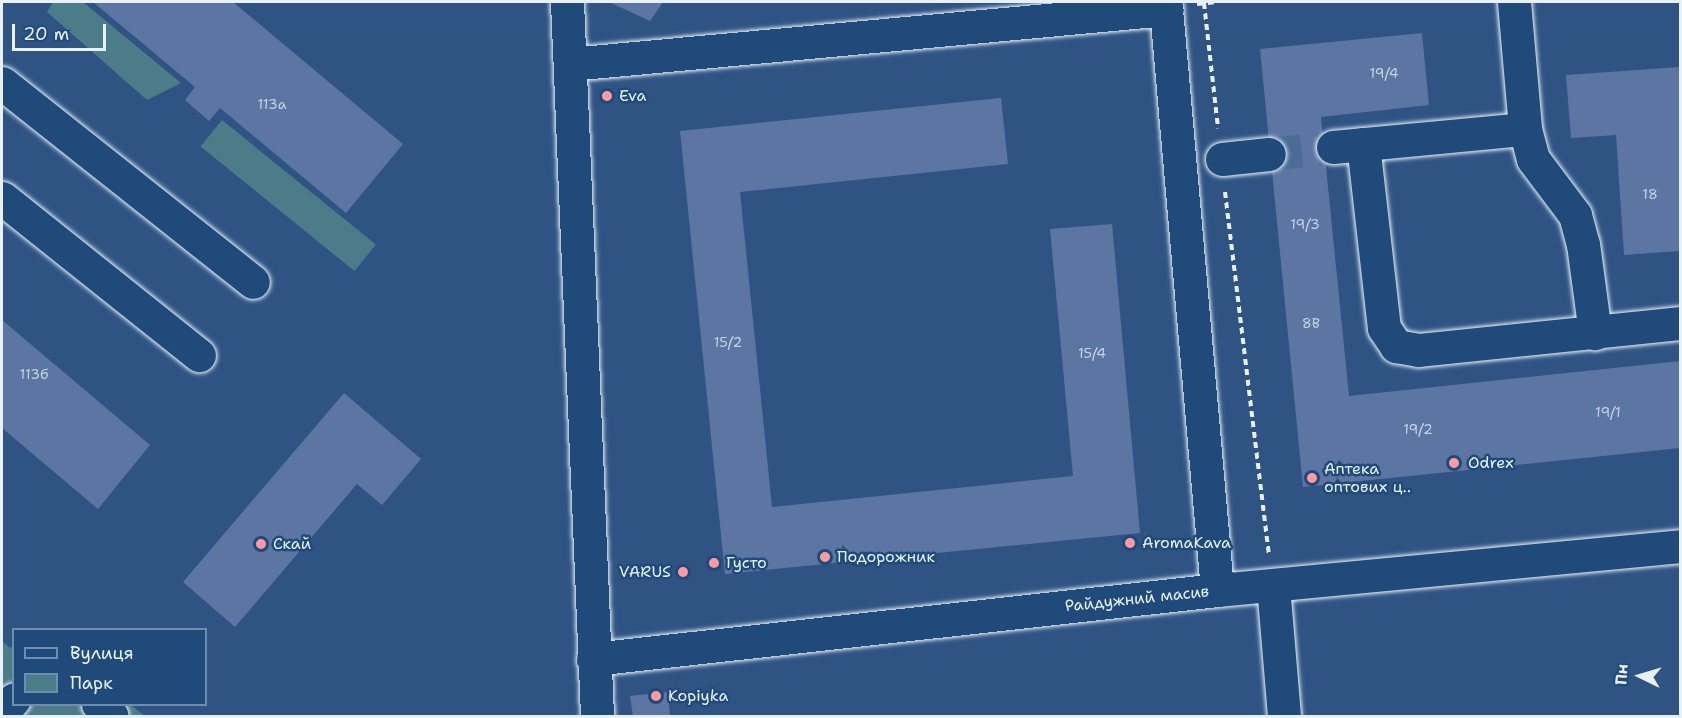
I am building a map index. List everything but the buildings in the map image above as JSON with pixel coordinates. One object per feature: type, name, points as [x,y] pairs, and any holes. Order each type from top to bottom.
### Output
[{"type":"street","points":[[567,2],[597,717]]},
{"type":"street","points":[[1514,2],[1525,129],[1533,159],[1575,215],[1583,244],[1595,333]]},
{"type":"street","points":[[570,64],[1167,9],[1217,590]]},
{"type":"street","points":[[2,83],[253,282]]},
{"type":"street","points":[[1525,129],[1348,146],[1384,328],[1396,346],[1419,350],[1680,323]]},
{"type":"street","points":[[1221,159],[1269,153]]},
{"type":"street","points":[[2,198],[199,355]]},
{"type":"street","name":"Райдужний масив","points":[[593,659],[1217,590],[1680,546]]},
{"type":"street","points":[[1273,585],[1284,717]]},
{"type":"street","points":[[2,713],[12,701]]},
{"type":"street","points":[[99,706],[112,717]]},
{"type":"path","points":[[1204,3],[1273,585]]},
{"type":"green space","points":[[53,2],[83,2],[181,83],[147,100],[47,12]]},
{"type":"green space","points":[[222,120],[376,245],[354,271],[201,146]]},
{"type":"green space","points":[[2,641],[10,648],[12,647],[12,706],[132,706],[145,716],[2,716]]},
{"type":"tunnel","points":[[1269,154],[1333,147]]},
{"type":"place","name":"Eva","points":[[607,96]]},
{"type":"place","name":"Odrex","points":[[1454,463]]},
{"type":"place","name":"Аптека оптових ц‥","points":[[1312,478]]},
{"type":"place","name":"AromaKava","points":[[1130,543]]},
{"type":"place","name":"Скай","points":[[261,544]]},
{"type":"place","name":"Подорожник","points":[[825,557]]},
{"type":"place","name":"Густо","points":[[714,563]]},
{"type":"place","name":"VARUS","points":[[683,572]]},
{"type":"place","name":"Kopiyka","points":[[656,696]]}]
